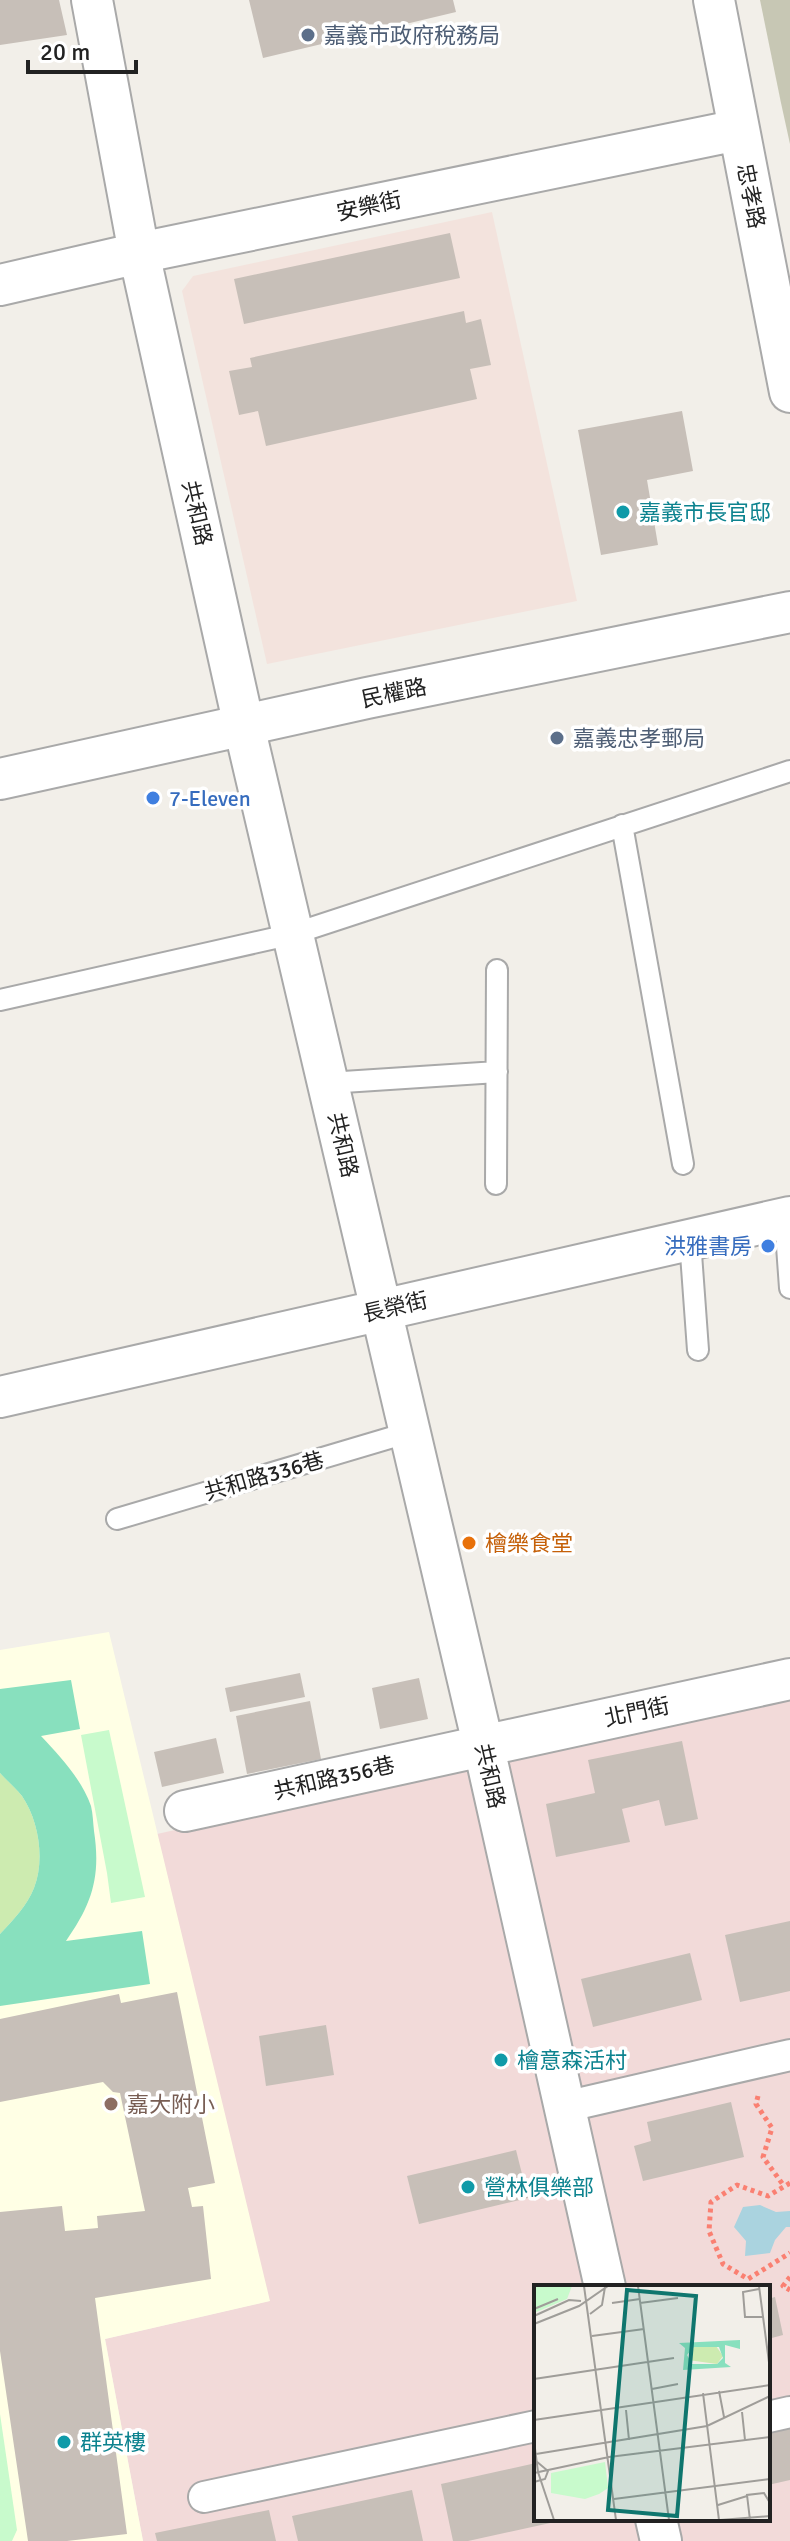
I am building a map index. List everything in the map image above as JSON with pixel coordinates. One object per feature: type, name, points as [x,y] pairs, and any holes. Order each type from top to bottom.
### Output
[{"type":"street","name":"共和路","points":[[92,0],[139,253],[244,726],[483,1745],[605,2285]]},
{"type":"street","name":"忠孝路","points":[[714,0],[790,392]]},
{"type":"street","name":"安樂街","points":[[0,285],[139,253],[738,130]]},
{"type":"street","name":"民權路","points":[[0,779],[367,698],[790,612]]},
{"type":"street","name":"長榮街","points":[[0,1397],[788,1218]]},
{"type":"street","name":"北門街","points":[[483,1745],[790,1679]]},
{"type":"street","name":"共和路356巷","points":[[185,1811],[483,1745]]},
{"type":"street","points":[[564,2107],[779,2057]]},
{"type":"street","points":[[770,2417],[790,2412]]},
{"type":"street","points":[[204,2497],[534,2426]]},
{"type":"street","points":[[656,2521],[661,2541]]},
{"type":"lane","points":[[0,1000],[293,934],[790,771]]},
{"type":"lane","points":[[622,825],[683,1164]]},
{"type":"lane","points":[[496,1184],[497,970]]},
{"type":"lane","points":[[328,1083],[497,1072]]},
{"type":"lane","points":[[788,1218],[790,1288]]},
{"type":"lane","points":[[690,1240],[698,1350]]},
{"type":"lane","name":"共和路336巷","points":[[117,1519],[410,1432]]},
{"type":"path","points":[[779,2057],[756,2104],[772,2128],[763,2157],[787,2184],[768,2196],[737,2185],[711,2202],[709,2231],[723,2264],[748,2279],[790,2253]]},
{"type":"path","points":[[790,2277],[783,2286],[790,2290]]},
{"type":"shaded area","points":[[760,0],[790,0],[790,144],[781,103]]},
{"type":"shaded area","points":[[492,212],[577,601],[267,664],[182,291],[193,276]]},
{"type":"shaded area","name":"嘉大附小","points":[[109,1632],[270,2301],[105,2339],[143,2541],[0,2541],[0,1650]]},
{"type":"shaded area","name":"檜意森活村","points":[[790,1694],[790,2541],[143,2541],[105,2339],[269,2301],[157,1834]]},
{"type":"green space","points":[[71,1680],[80,1729],[41,1736],[76,1778],[87,1796],[93,1815],[95,1876],[88,1902],[66,1941],[142,1931],[150,1984],[0,2006],[0,1934],[31,1895],[40,1853],[28,1806],[0,1773],[0,1689]]},
{"type":"green space","points":[[109,1730],[145,1897],[111,1903],[81,1735]]},
{"type":"green space","points":[[0,1773],[28,1806],[40,1853],[31,1895],[0,1934]]},
{"type":"green space","points":[[0,2414],[17,2530],[12,2541],[0,2541]]},
{"type":"water","points":[[760,2205],[776,2212],[790,2211],[790,2227],[786,2227],[775,2240],[770,2253],[745,2256],[746,2241],[734,2227],[743,2207]]},
{"type":"building","points":[[0,0],[59,0],[67,35],[0,45]]},
{"type":"building","name":"嘉義市政府稅務局","points":[[249,0],[453,0],[456,12],[263,58]]},
{"type":"building","points":[[450,233],[460,278],[244,324],[234,279]]},
{"type":"building","points":[[464,311],[466,323],[481,319],[491,365],[470,369],[477,399],[266,446],[258,411],[239,415],[229,371],[252,367],[250,358]]},
{"type":"building","name":"嘉義市長官邸","points":[[682,411],[693,471],[647,480],[658,545],[601,555],[578,430]]},
{"type":"building","points":[[300,1673],[305,1697],[230,1712],[225,1688]]},
{"type":"building","points":[[419,1678],[428,1719],[380,1729],[372,1688]]},
{"type":"building","points":[[310,1701],[321,1759],[247,1774],[236,1716]]},
{"type":"building","points":[[216,1738],[224,1773],[162,1787],[154,1752]]},
{"type":"building","points":[[682,1741],[698,1819],[665,1826],[659,1800],[622,1809],[630,1842],[556,1857],[546,1804],[595,1793],[588,1760]]},
{"type":"building","points":[[790,1921],[790,1991],[740,2002],[725,1935]]},
{"type":"building","points":[[690,1953],[702,2000],[593,2027],[581,1979]]},
{"type":"building","name":"群英樓","points":[[177,1992],[215,2183],[188,2188],[192,2207],[203,2206],[211,2279],[95,2298],[127,2534],[67,2541],[28,2541],[0,2351],[0,2212],[62,2206],[65,2231],[98,2228],[97,2216],[145,2211],[120,2093],[113,2092],[103,2082],[0,2102],[0,2019],[119,1994],[121,2003]]},
{"type":"building","points":[[326,2025],[334,2075],[266,2086],[259,2036]]},
{"type":"building","points":[[731,2102],[744,2157],[643,2181],[634,2146],[651,2141],[647,2122]]},
{"type":"building","name":"營林俱樂部","points":[[516,2150],[528,2198],[419,2224],[407,2176]]},
{"type":"building","points":[[775,2297],[783,2335],[770,2338],[770,2298]]},
{"type":"building","points":[[790,2428],[790,2480],[770,2485],[770,2433]]},
{"type":"building","points":[[534,2463],[534,2521],[559,2521],[468,2541],[453,2541],[441,2484]]},
{"type":"building","points":[[412,2490],[423,2541],[298,2541],[292,2516]]},
{"type":"building","points":[[269,2510],[276,2541],[157,2541],[155,2533]]},
{"type":"place","name":"嘉義市政府稅務局","points":[[308,35]]},
{"type":"place","name":"嘉義市長官邸","points":[[623,512]]},
{"type":"place","name":"嘉義忠孝郵局","points":[[557,738]]},
{"type":"place","name":"7-Eleven","points":[[153,798]]},
{"type":"place","name":"洪雅書房","points":[[768,1246]]},
{"type":"place","name":"檜樂食堂","points":[[469,1543]]},
{"type":"place","name":"檜意森活村","points":[[501,2060]]},
{"type":"place","name":"嘉大附小","points":[[111,2104]]},
{"type":"place","name":"營林俱樂部","points":[[468,2187]]},
{"type":"place","name":"群英樓","points":[[64,2442]]}]
